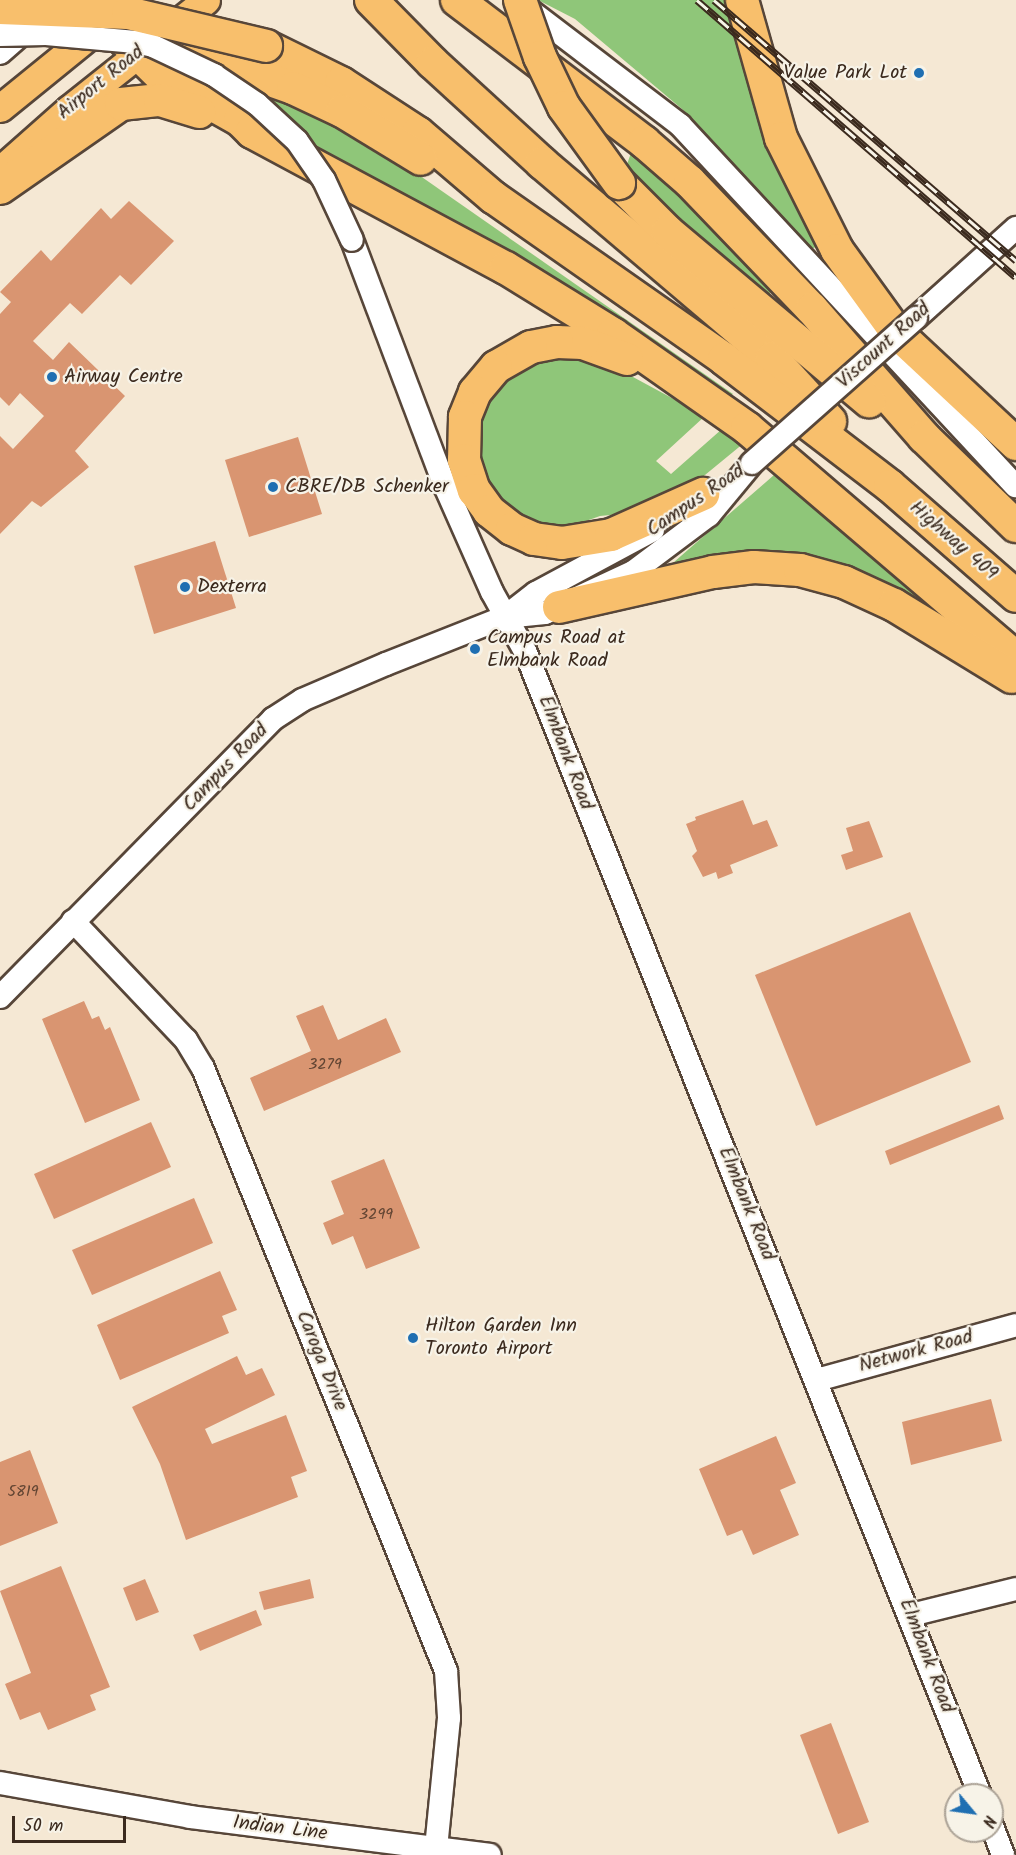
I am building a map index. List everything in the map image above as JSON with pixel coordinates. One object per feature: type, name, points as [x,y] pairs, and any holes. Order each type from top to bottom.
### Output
[{"type":"highway","points":[[153,0],[196,13],[266,46],[379,106],[418,133],[493,197]]},
{"type":"highway","points":[[346,0],[388,36],[433,63]]},
{"type":"highway","points":[[371,0],[433,63],[542,163],[771,358],[890,486]]},
{"type":"highway","points":[[457,0],[644,142],[690,182],[805,302],[924,437],[1016,526]]},
{"type":"highway","points":[[518,0],[540,57],[564,107],[619,183],[668,232],[901,430],[924,437]]},
{"type":"highway","points":[[742,0],[781,138],[837,250],[897,333],[1016,444]]},
{"type":"highway","points":[[0,8],[128,14],[266,46]]},
{"type":"highway","points":[[106,22],[144,50],[160,75],[240,120],[252,132],[506,268],[613,334],[801,471],[1016,658]]},
{"type":"highway","points":[[144,50],[222,63],[293,88],[342,111],[493,197],[724,359],[890,486]]},
{"type":"highway","points":[[0,188],[121,104],[160,100],[197,111],[235,130],[252,132]]},
{"type":"highway","points":[[683,383],[583,343],[531,347],[496,367],[475,392],[465,417],[464,460],[474,490],[495,517],[522,534],[548,542],[611,535],[703,494]]},
{"type":"highway","name":"Highway 409","points":[[890,486],[1016,596]]},
{"type":"highway","points":[[559,607],[713,572],[754,567],[800,570],[844,582],[894,605],[1016,679]]},
{"type":"main road","points":[[0,108],[133,0]]},
{"type":"main road","name":"Airport Road","points":[[0,170],[206,0]]},
{"type":"street","points":[[0,20],[23,0]]},
{"type":"street","points":[[0,53],[61,0]]},
{"type":"street","points":[[518,0],[680,125],[1016,486]]},
{"type":"street","name":"Elmbank Road","points":[[0,35],[95,37],[144,50],[238,90],[297,141],[324,180],[352,240],[445,486],[505,617],[526,652],[975,1783]]},
{"type":"street","name":"Viscount Road","points":[[752,463],[1016,228]]},
{"type":"street","name":"Campus Road","points":[[505,617],[536,593],[650,533],[703,494],[752,463]]},
{"type":"street","name":"Campus Road","points":[[0,998],[273,719],[310,697],[505,617],[559,607],[658,557],[709,515],[752,463]]},
{"type":"street","name":"Caroga Drive","points":[[73,921],[186,1040],[203,1068],[446,1671],[449,1718],[436,1849]]},
{"type":"street","name":"Network Road","points":[[817,1380],[1016,1325]]},
{"type":"street","points":[[910,1615],[1016,1589]]},
{"type":"street","name":"Indian Line","points":[[0,1783],[190,1817],[490,1855]]},
{"type":"green space","points":[[538,0],[728,0],[821,244],[810,250],[682,109],[575,19]]},
{"type":"green space","points":[[264,90],[313,111],[383,150],[733,394],[727,399],[317,153],[259,93]]},
{"type":"green space","points":[[632,150],[693,206],[774,289],[764,299],[624,173]]},
{"type":"green space","points":[[553,358],[591,359],[609,364],[705,416],[656,461],[671,474],[722,429],[744,443],[694,484],[630,513],[600,516],[569,527],[545,525],[520,516],[500,499],[486,477],[479,452],[480,425],[489,401],[506,380],[528,365]]},
{"type":"green space","points":[[782,468],[942,608],[835,563],[756,551],[666,569]]},
{"type":"building","name":"Airway Centre","points":[[129,201],[174,241],[131,285],[120,275],[82,314],[70,303],[33,341],[53,360],[69,342],[125,396],[75,451],[89,467],[41,507],[32,501],[0,534],[0,436],[13,449],[44,416],[20,393],[9,406],[0,397],[0,314],[11,302],[0,292],[41,250],[51,261],[101,208],[111,219]]},
{"type":"building","name":"CBRE/DB Schenker","points":[[298,437],[322,514],[249,537],[225,460]]},
{"type":"building","name":"Dexterra","points":[[215,541],[236,608],[154,634],[134,566]]},
{"type":"building","points":[[743,800],[753,825],[767,820],[778,846],[730,865],[733,873],[718,879],[716,872],[703,877],[692,856],[697,851],[686,824],[696,820],[695,817]]},
{"type":"building","points":[[869,821],[883,857],[846,870],[841,855],[853,851],[846,828]]},
{"type":"building","points":[[910,912],[971,1062],[816,1126],[755,975]]},
{"type":"building","points":[[84,1001],[92,1019],[99,1016],[105,1030],[110,1027],[140,1100],[85,1123],[42,1019]]},
{"type":"building","points":[[323,1005],[338,1040],[386,1018],[401,1052],[264,1111],[250,1078],[311,1051],[296,1016]]},
{"type":"building","points":[[999,1105],[1004,1119],[890,1165],[885,1151]]},
{"type":"building","points":[[151,1122],[171,1167],[54,1219],[34,1174]]},
{"type":"building","points":[[384,1159],[420,1248],[366,1269],[353,1236],[332,1245],[323,1223],[344,1214],[331,1181]]},
{"type":"building","points":[[194,1198],[213,1243],[92,1295],[72,1250]]},
{"type":"building","points":[[220,1271],[237,1310],[222,1316],[229,1333],[120,1380],[97,1325]]},
{"type":"building","points":[[237,1356],[246,1375],[262,1368],[275,1395],[205,1429],[212,1444],[286,1415],[307,1471],[291,1477],[298,1497],[186,1540],[160,1464],[132,1407]]},
{"type":"building","points":[[991,1399],[1002,1441],[911,1465],[902,1422]]},
{"type":"building","points":[[776,1436],[796,1483],[780,1490],[799,1535],[753,1555],[742,1530],[727,1536],[699,1469]]},
{"type":"building","points":[[30,1450],[58,1523],[0,1546],[0,1462]]},
{"type":"building","points":[[61,1566],[110,1687],[90,1695],[96,1710],[48,1730],[40,1712],[20,1720],[5,1684],[31,1673],[0,1591]]},
{"type":"building","points":[[145,1579],[159,1612],[136,1621],[123,1588]]},
{"type":"building","points":[[310,1579],[314,1598],[264,1610],[259,1592]]},
{"type":"building","points":[[256,1610],[262,1625],[200,1651],[193,1635]]},
{"type":"building","points":[[831,1723],[869,1822],[838,1834],[800,1735]]},
{"type":"railway","points":[[697,0],[1016,277]]},
{"type":"railway","points":[[714,0],[1016,261]]},
{"type":"place","name":"Value Park Lot","points":[[919,73]]},
{"type":"place","name":"Airway Centre","points":[[52,377]]},
{"type":"place","name":"CBRE/DB Schenker","points":[[273,487]]},
{"type":"place","name":"Dexterra","points":[[185,587]]},
{"type":"place","name":"Campus Road at Elmbank Road","points":[[475,649]]},
{"type":"place","name":"Hilton Garden Inn Toronto Airport","points":[[413,1338]]}]
